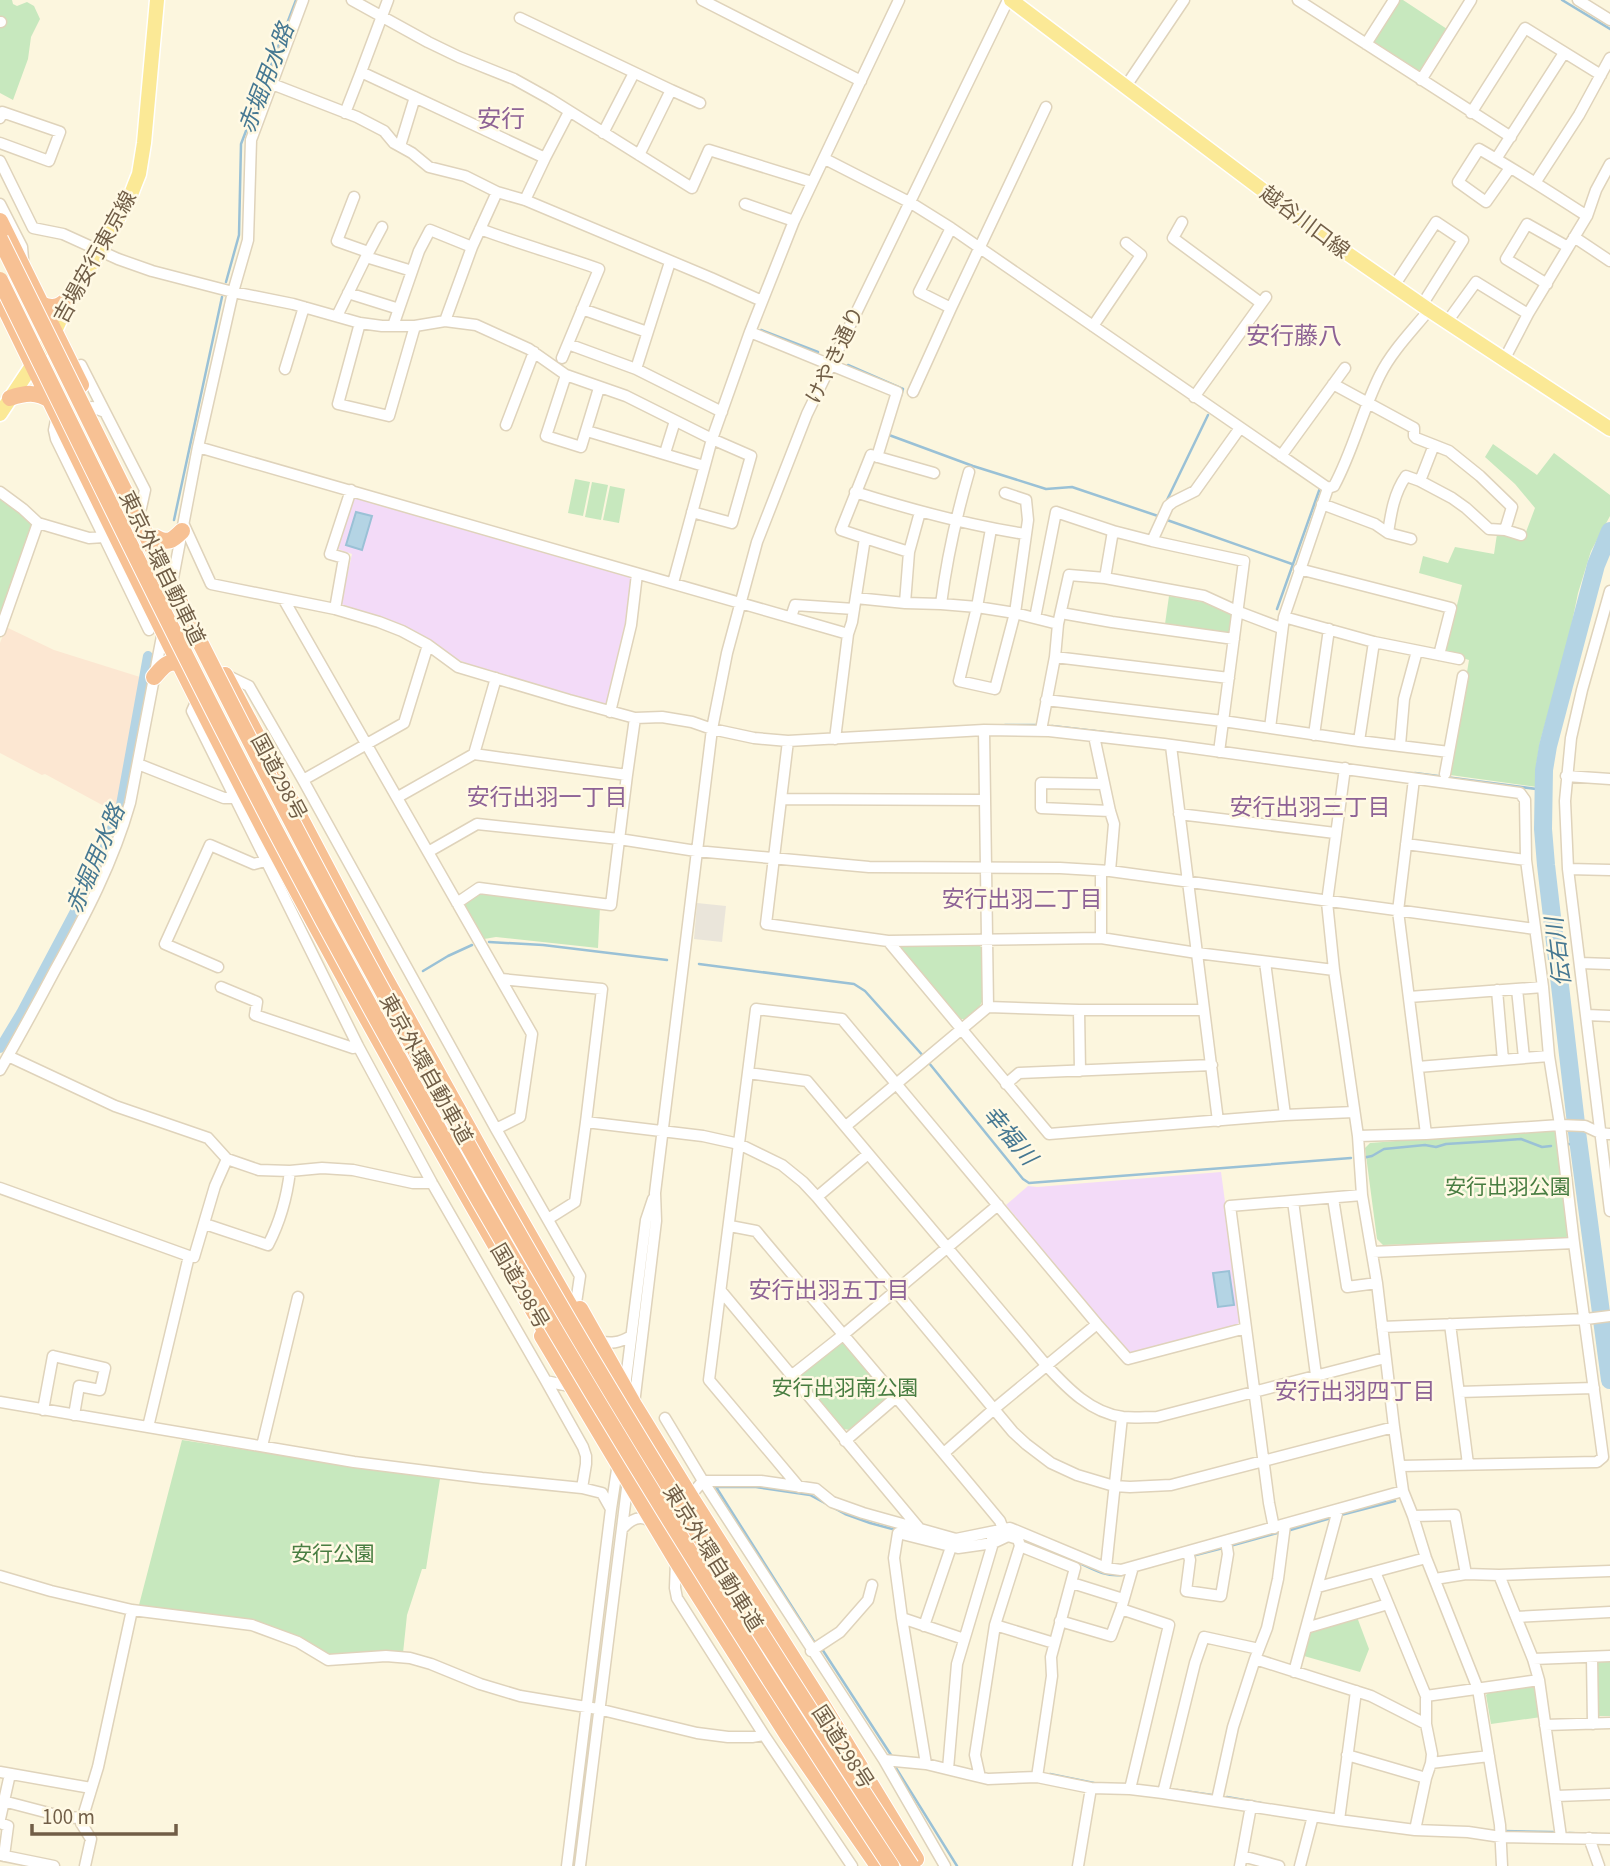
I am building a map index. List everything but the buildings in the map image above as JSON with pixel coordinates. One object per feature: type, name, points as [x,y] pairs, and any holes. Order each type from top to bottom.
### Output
[{"type":"highway","name":"国道298号","points":[[0,221],[98,410],[141,508],[224,674],[380,969],[579,1322]]},
{"type":"highway","name":"東京外環自動車道","points":[[0,239],[212,668],[457,1126],[573,1327],[757,1630],[916,1864]]},
{"type":"highway","name":"東京外環自動車道","points":[[0,280],[183,651],[275,830],[452,1152],[560,1338],[681,1537],[891,1866]]},
{"type":"highway","points":[[41,304],[48,308],[61,306],[71,296]]},
{"type":"highway","name":"国道298号","points":[[1,302],[125,553],[156,630],[179,663],[346,981],[450,1167],[554,1344]]},
{"type":"highway","points":[[9,398],[34,393],[43,396],[54,408]]},
{"type":"highway","points":[[155,537],[167,541],[173,539],[183,528]]},
{"type":"highway","points":[[155,677],[168,663],[179,663]]},
{"type":"highway","points":[[380,969],[634,1405],[827,1712],[916,1864]]},
{"type":"highway","points":[[346,981],[439,1160],[676,1560],[788,1737],[879,1866]]},
{"type":"highway","name":"国道298号","points":[[700,1522],[916,1864]]},
{"type":"highway","name":"国道298号","points":[[674,1542],[879,1866]]},
{"type":"main road","name":"吉場安行東京線","points":[[0,414],[55,331],[71,296],[130,197],[139,174],[157,0]]},
{"type":"main road","name":"越谷川口線","points":[[1009,0],[1394,286],[1610,429]]},
{"type":"street","points":[[0,1070],[81,923],[106,871],[125,820],[155,677],[156,630],[174,576],[198,447],[249,232],[251,139],[303,0]]},
{"type":"street","points":[[352,0],[459,57],[514,79],[692,188],[709,149],[812,182]]},
{"type":"street","points":[[345,113],[388,0]]},
{"type":"street","points":[[702,0],[861,81]]},
{"type":"street","points":[[673,583],[712,439],[762,301],[794,221],[899,0]]},
{"type":"street","name":"けやき通り","points":[[655,1194],[712,729],[740,602],[757,542],[807,414],[1009,0]]},
{"type":"street","points":[[1126,86],[1184,0]]},
{"type":"street","points":[[1298,0],[1316,5],[1366,44],[1511,137]]},
{"type":"street","points":[[1366,44],[1394,0]]},
{"type":"street","points":[[1421,80],[1471,0]]},
{"type":"street","points":[[1578,0],[1593,4],[1610,20]]},
{"type":"street","points":[[520,18],[700,103]]},
{"type":"street","points":[[1471,113],[1525,28],[1601,75]]},
{"type":"street","points":[[1496,159],[1564,53]]},
{"type":"street","points":[[1496,159],[1564,53]]},
{"type":"street","points":[[1535,183],[1579,116],[1610,58]]},
{"type":"street","points":[[361,72],[545,158]]},
{"type":"street","points":[[603,133],[634,73]]},
{"type":"street","points":[[272,84],[384,131],[394,143],[429,167],[465,176],[498,192],[525,200],[762,301]]},
{"type":"street","points":[[639,155],[671,90]]},
{"type":"street","points":[[400,146],[415,97]]},
{"type":"street","points":[[913,392],[1046,107]]},
{"type":"street","points":[[525,200],[569,111]]},
{"type":"street","points":[[0,118],[2,112],[60,132],[49,161],[0,143]]},
{"type":"street","points":[[1510,168],[1486,202],[1458,182],[1479,149],[1535,183],[1587,216]]},
{"type":"street","points":[[825,159],[911,203],[951,228],[1328,488]]},
{"type":"street","points":[[1504,360],[1528,314],[1587,216],[1596,190],[1610,164]]},
{"type":"street","points":[[1,165],[33,228],[63,234],[152,271],[360,323],[415,326],[445,321],[476,326],[534,352],[566,375],[626,396],[751,456],[732,523],[692,512]]},
{"type":"street","points":[[445,321],[472,247],[498,192]]},
{"type":"street","points":[[354,197],[337,240],[412,271]]},
{"type":"street","points":[[0,204],[22,247],[21,263]]},
{"type":"street","points":[[745,204],[794,221]]},
{"type":"street","points":[[1182,222],[1173,238],[1264,300],[1194,397]]},
{"type":"street","points":[[1328,488],[1334,486],[1340,475],[1381,373],[1425,307],[1463,240],[1436,222],[1394,286]]},
{"type":"street","points":[[1546,284],[1506,259],[1527,223],[1568,247]]},
{"type":"street","points":[[337,316],[382,227]]},
{"type":"street","points":[[951,228],[919,292],[951,308]]},
{"type":"street","points":[[480,229],[599,269],[562,358]]},
{"type":"street","points":[[393,326],[419,251],[430,230],[472,247]]},
{"type":"street","points":[[1574,237],[1610,261]]},
{"type":"street","points":[[1093,326],[1142,255],[1126,243]]},
{"type":"street","points":[[636,369],[670,262]]},
{"type":"street","points":[[1447,322],[1476,282],[1528,314]]},
{"type":"street","points":[[348,293],[399,309]]},
{"type":"street","points":[[285,369],[304,307]]},
{"type":"street","points":[[582,309],[647,332]]},
{"type":"street","points":[[360,323],[338,404],[389,416],[415,326]]},
{"type":"street","points":[[750,332],[897,392],[877,457]]},
{"type":"street","points":[[568,344],[636,369],[722,412]]},
{"type":"street","points":[[506,425],[534,352]]},
{"type":"street","points":[[81,365],[98,410]]},
{"type":"street","points":[[1281,456],[1345,368]]},
{"type":"street","points":[[566,375],[546,436],[581,447],[599,388]]},
{"type":"street","points":[[1333,384],[1415,428],[1416,438],[1449,451],[1480,476],[1512,507],[1504,530]]},
{"type":"street","points":[[54,408],[56,439],[104,537],[156,630]]},
{"type":"street","points":[[664,453],[675,421]]},
{"type":"street","points":[[1152,541],[1168,506],[1195,491],[1240,428]]},
{"type":"street","points":[[587,431],[704,466]]},
{"type":"street","points":[[1420,481],[1434,445]]},
{"type":"street","points":[[198,447],[848,634]]},
{"type":"street","points":[[909,552],[841,530],[871,455],[934,473]]},
{"type":"street","points":[[941,604],[946,561],[969,471]]},
{"type":"street","points":[[1388,533],[1393,504],[1406,476],[1452,498],[1489,529],[1521,535]]},
{"type":"street","points":[[1270,728],[1283,623],[1328,488]]},
{"type":"street","points":[[335,609],[344,558],[330,554],[351,490]]},
{"type":"street","points":[[0,492],[38,523],[89,538],[104,537],[125,553]]},
{"type":"street","points":[[855,492],[920,512],[1025,534]]},
{"type":"street","points":[[991,529],[977,607],[959,681],[995,689],[1015,613],[1028,520],[1026,500],[1006,493]]},
{"type":"street","points":[[1322,505],[1375,524],[1388,533],[1411,539]]},
{"type":"street","points":[[905,603],[909,552],[920,512]]},
{"type":"street","points":[[1035,618],[1056,512],[1113,531],[1244,561],[1219,752]]},
{"type":"street","points":[[0,631],[38,523]]},
{"type":"street","points":[[183,528],[211,584],[335,609],[379,622],[428,645],[458,667],[635,718],[662,717],[754,738],[788,741],[984,730],[1041,730],[1520,793],[1525,800],[1527,860],[1549,1056],[1603,1457],[1597,1462],[1400,1466]]},
{"type":"street","points":[[1105,578],[1113,531]]},
{"type":"street","points":[[835,740],[848,634],[865,538]]},
{"type":"street","points":[[1299,569],[1451,608],[1439,655]]},
{"type":"street","points":[[610,712],[631,625],[637,574]]},
{"type":"street","points":[[1041,730],[1069,575],[1105,578],[1204,596],[1238,612],[1459,659]]},
{"type":"street","points":[[1610,591],[1571,738],[1565,801],[1568,869],[1605,1133],[1610,1211]]},
{"type":"street","points":[[284,600],[532,1034],[520,1117],[496,1129]]},
{"type":"street","points":[[790,617],[794,605],[941,604],[977,607],[1035,618],[1112,622],[1234,639]]},
{"type":"street","points":[[1314,735],[1328,629]]},
{"type":"street","points":[[1359,741],[1374,642]]},
{"type":"street","points":[[303,780],[404,723],[428,645]]},
{"type":"street","points":[[1400,745],[1404,699],[1417,651]]},
{"type":"street","points":[[1055,657],[1229,678]]},
{"type":"street","points":[[224,674],[249,686],[303,780],[580,1276],[576,1303]]},
{"type":"street","points":[[1445,774],[1464,676]]},
{"type":"street","points":[[474,754],[496,678]]},
{"type":"street","points":[[197,700],[192,711],[358,1046],[432,1183],[583,1447],[586,1456],[582,1488]]},
{"type":"street","points":[[1046,700],[1449,752]]},
{"type":"street","points":[[457,903],[479,888],[611,905],[635,718]]},
{"type":"street","points":[[984,730],[988,1007]]},
{"type":"street","points":[[1094,736],[1114,824],[1105,871],[1101,938]]},
{"type":"street","points":[[788,741],[765,923],[888,941],[1101,938],[1334,970]]},
{"type":"street","points":[[1171,746],[1218,1121]]},
{"type":"street","points":[[398,797],[474,754],[627,775]]},
{"type":"street","points":[[138,764],[224,797],[234,797]]},
{"type":"street","points":[[1345,768],[1327,902],[1358,1136],[1362,1195],[1377,1283],[1403,1491],[1426,1558],[1478,1689],[1500,1832],[1502,1866]]},
{"type":"street","points":[[1566,776],[1610,779]]},
{"type":"street","points":[[1414,779],[1398,911],[1426,1134]]},
{"type":"street","points":[[1104,784],[1041,783],[1041,808],[1110,811]]},
{"type":"street","points":[[780,799],[985,800]]},
{"type":"street","points":[[1179,814],[1335,834]]},
{"type":"street","points":[[428,852],[477,824],[619,839],[696,851],[869,867],[1060,868],[1105,871],[1535,929]]},
{"type":"street","points":[[218,967],[165,944],[210,845],[254,864],[265,861]]},
{"type":"street","points":[[1406,845],[1527,860]]},
{"type":"street","points":[[1568,869],[1610,870]]},
{"type":"street","points":[[888,941],[1049,1134],[1354,1112]]},
{"type":"street","points":[[1265,962],[1285,1115]]},
{"type":"street","points":[[1580,963],[1610,964]]},
{"type":"street","points":[[501,979],[602,989],[575,1202],[548,1219]]},
{"type":"street","points":[[221,987],[257,1002],[255,1015],[353,1048],[358,1046]]},
{"type":"street","points":[[1409,997],[1543,987]]},
{"type":"street","points":[[1517,989],[1524,1058]]},
{"type":"street","points":[[1497,990],[1503,1060]]},
{"type":"street","points":[[846,1126],[988,1007],[1203,1010]]},
{"type":"street","points":[[799,1487],[709,1380],[756,1009],[842,1019],[1128,1359],[1246,1328]]},
{"type":"street","points":[[1079,1010],[1080,1071]]},
{"type":"street","points":[[1587,1016],[1610,1016]]},
{"type":"street","points":[[8,1056],[115,1106],[208,1138],[227,1159],[259,1170],[353,1170],[413,1183],[432,1183]]},
{"type":"street","points":[[1418,1067],[1549,1056]]},
{"type":"street","points":[[1006,1084],[1019,1073],[1212,1065]]},
{"type":"street","points":[[748,1073],[807,1081],[1070,1392],[1101,1410],[1122,1417],[1157,1417],[1385,1358]]},
{"type":"street","points":[[586,1122],[663,1130],[739,1144],[782,1165],[817,1197],[1026,1444],[1051,1463],[1077,1475],[1114,1486],[1171,1485],[1394,1427]]},
{"type":"street","points":[[1358,1136],[1560,1125],[1585,1126],[1605,1133]]},
{"type":"street","points":[[817,1197],[868,1154]]},
{"type":"street","points":[[0,1188],[194,1257],[215,1186],[227,1159]]},
{"type":"street","points":[[205,1224],[268,1245],[276,1229],[290,1171]]},
{"type":"street","points":[[580,1866],[611,1509],[646,1220],[655,1194]]},
{"type":"street","points":[[567,1866],[622,1529],[656,1221],[655,1194]]},
{"type":"street","points":[[1217,1800],[1233,1727],[1267,1628],[1278,1579],[1279,1526],[1264,1461],[1230,1206],[1362,1195]]},
{"type":"street","points":[[1333,1198],[1347,1287],[1377,1283]]},
{"type":"street","points":[[1293,1201],[1316,1375]]},
{"type":"street","points":[[791,1376],[998,1205]]},
{"type":"street","points":[[730,1226],[756,1231],[944,1453],[1000,1521],[1003,1529]]},
{"type":"street","points":[[1372,1252],[1574,1243]]},
{"type":"street","points":[[148,1427],[189,1256]]},
{"type":"street","points":[[721,1291],[919,1528]]},
{"type":"street","points":[[262,1446],[298,1297]]},
{"type":"street","points":[[1382,1327],[1610,1316]]},
{"type":"street","points":[[944,1453],[1097,1324]]},
{"type":"street","points":[[1450,1324],[1468,1464]]},
{"type":"street","points":[[598,1341],[611,1344],[631,1336]]},
{"type":"street","points":[[43,1409],[53,1356],[105,1368],[100,1390],[79,1386],[74,1415]]},
{"type":"street","points":[[546,1381],[573,1387]]},
{"type":"street","points":[[1459,1392],[1594,1388]]},
{"type":"street","points":[[845,1441],[895,1398]]},
{"type":"street","points":[[0,1402],[367,1463],[582,1488],[602,1493],[611,1509]]},
{"type":"street","points":[[1106,1568],[1122,1417]]},
{"type":"street","points":[[665,1418],[811,1651],[884,1760],[946,1866]]},
{"type":"street","points":[[690,1496],[703,1481],[761,1481],[816,1489],[832,1502],[956,1539],[1008,1536],[1018,1539],[1020,1546],[995,1625],[975,1755],[979,1777]]},
{"type":"street","points":[[926,1764],[894,1558],[898,1534],[958,1548],[992,1538],[1003,1529],[1010,1528],[1106,1568],[1121,1570],[1403,1491]]},
{"type":"street","points":[[1294,1672],[1338,1510]]},
{"type":"street","points":[[1413,1516],[1455,1515],[1466,1574]]},
{"type":"street","points":[[622,1529],[636,1518],[648,1519],[654,1523]]},
{"type":"street","points":[[948,1769],[957,1664],[992,1538]]},
{"type":"street","points":[[1188,1552],[1190,1560],[1186,1591],[1221,1596],[1228,1553],[1226,1541]]},
{"type":"street","points":[[1020,1546],[1075,1568],[1051,1657],[1052,1676],[1037,1777]]},
{"type":"street","points":[[924,1626],[951,1547]]},
{"type":"street","points":[[1318,1587],[1426,1558]]},
{"type":"street","points":[[676,1560],[677,1598],[852,1866]]},
{"type":"street","points":[[1060,1621],[1111,1636],[1133,1567]]},
{"type":"street","points":[[1435,1578],[1466,1574],[1610,1571]]},
{"type":"street","points":[[1375,1572],[1426,1696],[1426,1724],[1432,1754],[1415,1830]]},
{"type":"street","points":[[1499,1575],[1539,1680],[1561,1837]]},
{"type":"street","points":[[0,1576],[132,1611],[252,1625],[298,1642],[328,1660],[386,1656],[410,1658],[520,1696],[593,1708],[697,1733],[728,1737],[764,1734]]},
{"type":"street","points":[[1072,1583],[1169,1625],[1130,1789]]},
{"type":"street","points":[[811,1651],[840,1632],[868,1600],[872,1585]]},
{"type":"street","points":[[1306,1628],[1388,1604]]},
{"type":"street","points":[[85,1866],[91,1839],[81,1823],[82,1817],[98,1767],[132,1611]]},
{"type":"street","points":[[1516,1617],[1610,1612]]},
{"type":"street","points":[[902,1618],[964,1639]]},
{"type":"street","points":[[995,1625],[1054,1643]]},
{"type":"street","points":[[1163,1793],[1204,1637],[1257,1654],[1294,1672],[1371,1696],[1426,1724]]},
{"type":"street","points":[[1533,1659],[1610,1656]]},
{"type":"street","points":[[1592,1657],[1594,1724]]},
{"type":"street","points":[[1426,1696],[1539,1680]]},
{"type":"street","points":[[1339,1820],[1356,1691]]},
{"type":"street","points":[[1545,1725],[1610,1723]]},
{"type":"street","points":[[1347,1755],[1426,1778]]},
{"type":"street","points":[[1431,1763],[1489,1756]]},
{"type":"street","points":[[884,1760],[926,1764],[988,1779],[1037,1777],[1091,1788],[1163,1793],[1415,1830],[1610,1839]]},
{"type":"street","points":[[54,1866],[2,1855],[8,1826],[0,1821],[5,1773],[91,1788]]},
{"type":"street","points":[[1078,1866],[1091,1788]]},
{"type":"street","points":[[1556,1796],[1610,1794]]},
{"type":"street","points":[[3,1801],[68,1818],[82,1817]]},
{"type":"street","points":[[1251,1806],[1241,1861],[1279,1866]]},
{"type":"street","points":[[1300,1866],[1313,1816]]},
{"type":"street","points":[[1589,1838],[1599,1866]]},
{"type":"shaded area","points":[[354,494],[629,573],[632,578],[627,622],[607,704],[467,664],[386,620],[341,604],[352,554],[338,549]]},
{"type":"shaded area","points":[[6,627],[54,650],[140,677],[124,781],[115,812],[0,753],[0,643]]},
{"type":"shaded area","points":[[697,903],[726,906],[722,942],[694,939]]},
{"type":"shaded area","points":[[1221,1172],[1241,1320],[1237,1325],[1134,1354],[1126,1351],[1006,1205],[1028,1186]]},
{"type":"green space","points":[[0,0],[12,0],[17,6],[27,2],[34,6],[40,19],[31,37],[28,59],[13,100],[0,93]]},
{"type":"green space","points":[[1399,0],[1447,29],[1422,69],[1414,72],[1375,46],[1374,40]]},
{"type":"green space","points":[[1493,444],[1537,475],[1554,453],[1610,495],[1610,516],[1591,551],[1540,742],[1536,766],[1537,787],[1450,775],[1469,660],[1445,653],[1462,585],[1419,573],[1423,556],[1448,563],[1455,547],[1494,554],[1497,534],[1523,540],[1535,508],[1515,484],[1485,457]]},
{"type":"green space","points":[[575,479],[590,482],[583,516],[568,513]]},
{"type":"green space","points":[[592,482],[608,485],[601,520],[585,517]]},
{"type":"green space","points":[[610,486],[625,489],[619,523],[603,520]]},
{"type":"green space","points":[[0,488],[34,526],[0,622]]},
{"type":"green space","points":[[1169,596],[1208,603],[1232,613],[1229,634],[1165,624]]},
{"type":"green space","points":[[481,893],[600,907],[598,948],[496,937],[484,939],[465,908],[466,901]]},
{"type":"green space","points":[[903,943],[977,943],[982,948],[983,1000],[978,1009],[965,1019],[958,1019],[900,950]]},
{"type":"green space","name":"安行出羽公園","points":[[1551,1129],[1558,1135],[1570,1234],[1564,1239],[1383,1245],[1377,1239],[1365,1148],[1370,1143]]},
{"type":"green space","name":"安行出羽南公園","points":[[838,1344],[845,1344],[887,1392],[887,1399],[850,1430],[843,1429],[801,1381],[802,1374]]},
{"type":"green space","name":"安行公園","points":[[182,1440],[440,1479],[426,1569],[422,1569],[407,1615],[403,1653],[334,1656],[259,1624],[139,1605]]},
{"type":"green space","points":[[1357,1617],[1369,1649],[1360,1672],[1304,1656],[1309,1631]]},
{"type":"green space","points":[[1610,1659],[1610,1716],[1598,1716],[1597,1662]]},
{"type":"green space","points":[[1534,1686],[1538,1689],[1541,1717],[1491,1724],[1486,1695],[1490,1691]]},
{"type":"water","points":[[356,512],[372,516],[362,550],[346,545]]},
{"type":"water","points":[[1229,1271],[1234,1305],[1218,1307],[1213,1273]]},
{"type":"waterway","name":"赤堀用水路","points":[[226,282],[239,235],[241,144],[296,0]]},
{"type":"waterway","points":[[1562,0],[1610,29]]},
{"type":"waterway","name":"赤堀用水路","points":[[174,520],[222,297]]},
{"type":"waterway","points":[[761,330],[818,352]]},
{"type":"waterway","points":[[848,365],[903,389],[901,396]]},
{"type":"waterway","points":[[1167,500],[1208,415]]},
{"type":"waterway","points":[[889,435],[1046,489],[1072,487],[1158,516]]},
{"type":"waterway","points":[[1277,609],[1320,488]]},
{"type":"waterway","points":[[1167,520],[1292,564]]},
{"type":"waterway","name":"伝右川","points":[[1610,531],[1596,565],[1548,746],[1544,770],[1543,829],[1577,1132],[1610,1380]]},
{"type":"waterway","name":"赤堀用水路","points":[[0,1048],[82,898],[121,805],[148,656]]},
{"type":"waterway","points":[[1005,725],[1036,725]]},
{"type":"waterway","points":[[1052,726],[1121,734]]},
{"type":"waterway","points":[[1415,773],[1544,790]]},
{"type":"waterway","name":"幸福川","points":[[489,942],[543,945],[667,960]]},
{"type":"waterway","name":"幸福川","points":[[423,971],[472,945]]},
{"type":"waterway","name":"幸福川","points":[[699,964],[854,984],[865,991],[925,1058]]},
{"type":"waterway","name":"幸福川","points":[[929,1063],[1029,1183],[1351,1158]]},
{"type":"waterway","name":"幸福川","points":[[1362,1158],[1384,1149],[1425,1145],[1436,1147],[1521,1139],[1542,1147],[1551,1146]]},
{"type":"waterway","name":"幸福川","points":[[1568,1144],[1580,1145]]},
{"type":"waterway","points":[[815,1643],[716,1487],[756,1487],[810,1495],[845,1514],[896,1530]]},
{"type":"waterway","points":[[1341,1515],[1395,1501]]},
{"type":"waterway","points":[[1287,1531],[1331,1518]]},
{"type":"waterway","points":[[1230,1546],[1281,1532]]},
{"type":"waterway","points":[[1192,1556],[1223,1548]]},
{"type":"waterway","points":[[1075,1561],[1103,1573],[1122,1575]]},
{"type":"waterway","points":[[822,1649],[893,1758]]},
{"type":"waterway","points":[[896,1768],[957,1866]]},
{"type":"waterway","points":[[1050,1774],[1094,1783]]},
{"type":"waterway","points":[[1177,1790],[1212,1795]]},
{"type":"waterway","points":[[1227,1797],[1261,1803]]},
{"type":"waterway","points":[[1504,1831],[1553,1832]]},
{"type":"waterway","points":[[1569,1833],[1597,1834]]},
{"type":"district","name":"安行","points":[[501,119]]},
{"type":"district","name":"安行藤八","points":[[1294,336]]},
{"type":"district","name":"安行出羽一丁目","points":[[547,797]]},
{"type":"district","name":"安行出羽三丁目","points":[[1310,807]]},
{"type":"district","name":"安行出羽二丁目","points":[[1022,899]]},
{"type":"district","name":"安行出羽五丁目","points":[[829,1290]]},
{"type":"district","name":"安行出羽四丁目","points":[[1355,1391]]}]
